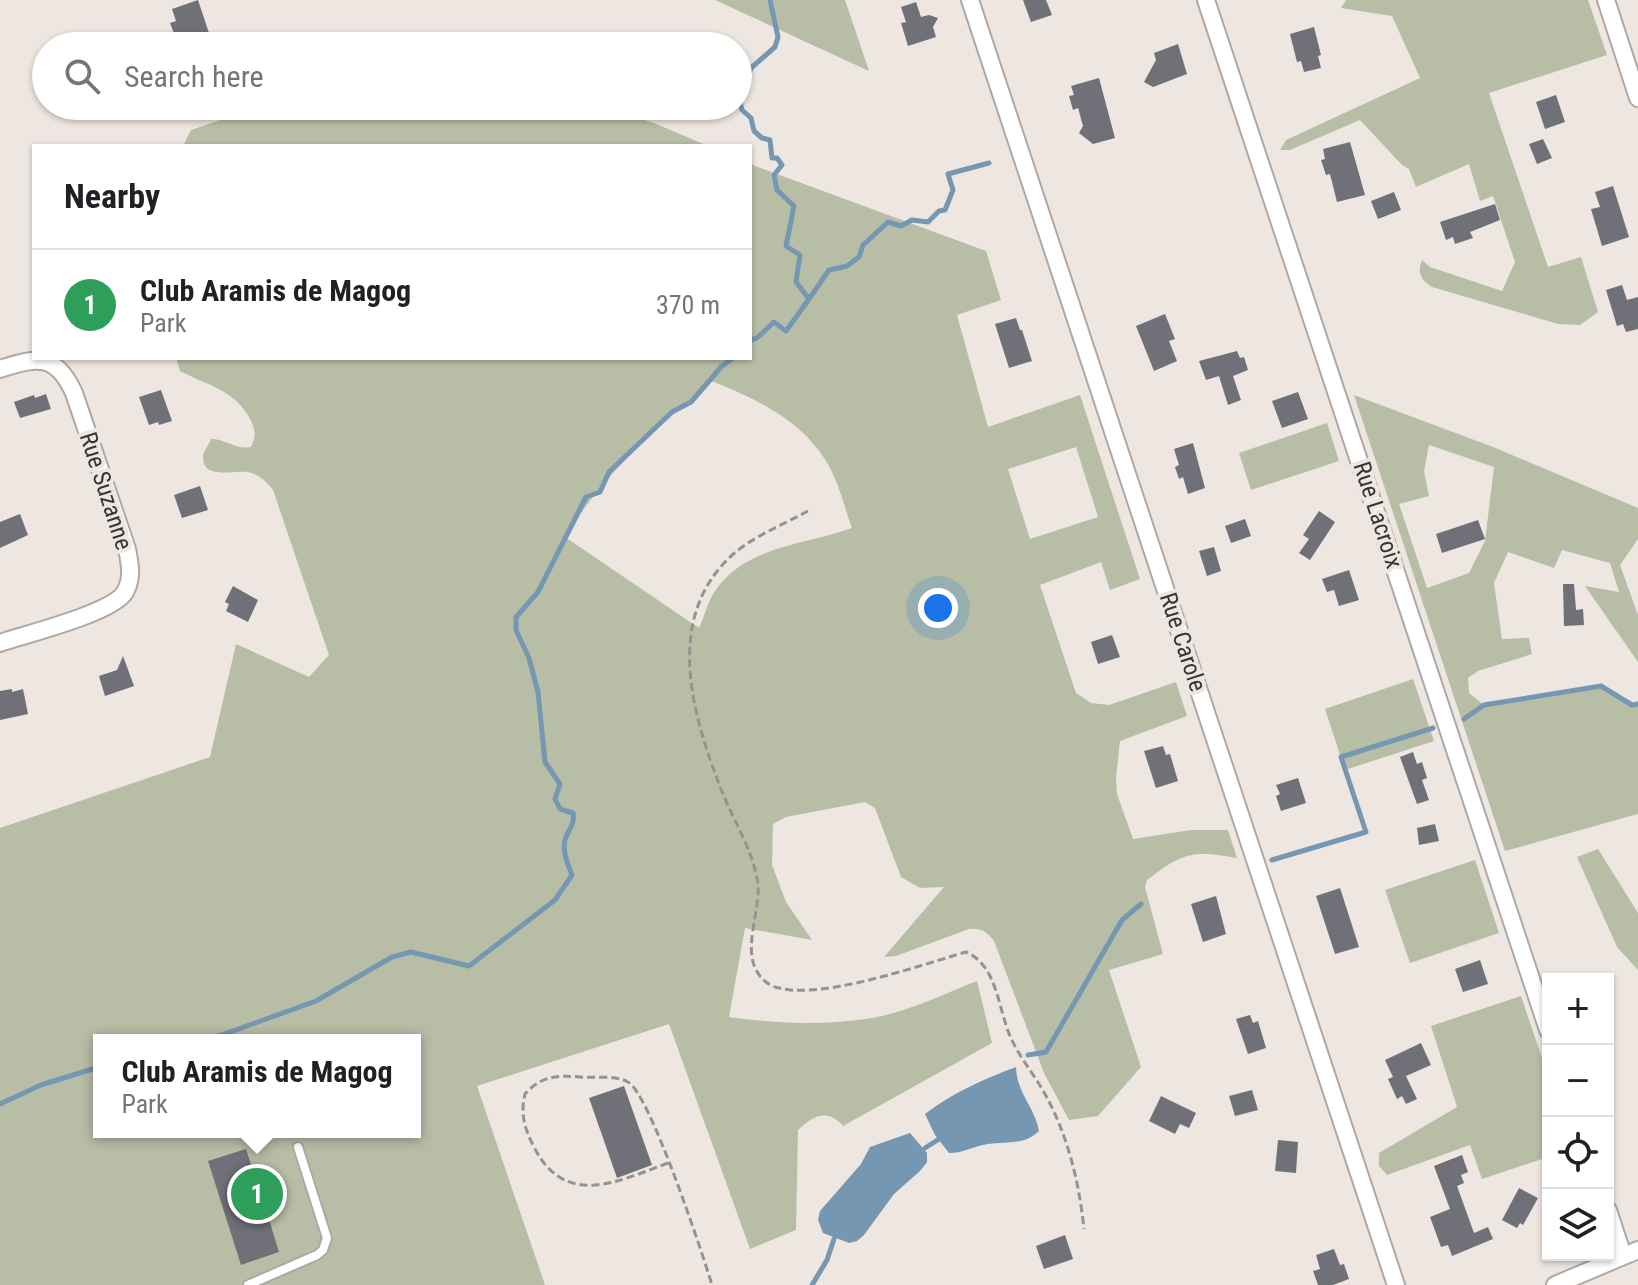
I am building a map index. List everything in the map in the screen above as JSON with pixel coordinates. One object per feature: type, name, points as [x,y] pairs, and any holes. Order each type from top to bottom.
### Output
[{"type":"street","name":"Rue Carole","points":[[970,0],[1396,1285]]},
{"type":"street","name":"Rue Lacroix","points":[[1206,0],[1542,1012]]},
{"type":"street","points":[[1606,0],[1638,98]]},
{"type":"street","name":"Rue Suzanne","points":[[0,369],[33,360]]},
{"type":"street","name":"Rue Suzanne","points":[[0,643],[112,605],[126,591],[131,572],[127,549],[74,393],[65,375],[53,364],[40,360]]},
{"type":"street","points":[[1555,1285],[1631,1253],[1614,1221]]},
{"type":"lane","points":[[248,1285],[317,1255],[326,1244],[327,1238],[298,1147]]},
{"type":"path","points":[[808,511],[756,539],[726,560],[704,590],[695,612],[688,646],[691,683],[702,735],[757,877],[759,899],[751,947],[753,961],[765,981],[780,989],[799,989],[850,985],[878,979],[966,952],[975,956],[988,972],[1010,1036],[1059,1124],[1071,1159],[1084,1229]]},
{"type":"path","points":[[668,1163],[597,1186],[579,1186],[563,1180],[549,1169],[535,1150],[523,1119],[525,1094],[540,1080],[554,1076],[629,1082],[648,1113],[668,1163],[712,1285]]},
{"type":"green space","points":[[715,0],[845,0],[869,71]]},
{"type":"green space","points":[[1346,0],[1588,0],[1607,55],[1489,93],[1548,267],[1581,257],[1598,312],[1580,325],[1558,324],[1432,287],[1425,282],[1420,272],[1422,260],[1430,267],[1502,291],[1515,262],[1493,196],[1480,201],[1469,164],[1416,187],[1409,169],[1360,120],[1290,150],[1280,150],[1286,140],[1420,78],[1392,16],[1341,8]]},
{"type":"green space","points":[[221,120],[644,120],[703,144],[184,144],[191,130]]},
{"type":"green space","points":[[752,165],[986,251],[1001,300],[957,315],[988,427],[1080,395],[1140,579],[1110,590],[1101,562],[1040,585],[1076,693],[1091,703],[1109,705],[1176,682],[1187,716],[1120,741],[1117,794],[1133,839],[1191,830],[1228,830],[1237,858],[1209,854],[1189,856],[1170,864],[1147,880],[1145,887],[1163,954],[1109,970],[1141,1067],[1098,1116],[1069,1120],[1044,1073],[994,941],[988,935],[969,929],[896,956],[884,957],[944,887],[920,888],[901,877],[875,808],[865,802],[786,817],[773,824],[772,865],[786,902],[812,940],[745,928],[729,1017],[797,1023],[880,1017],[977,981],[992,1043],[843,1126],[831,1117],[820,1116],[798,1130],[796,1230],[750,1249],[669,1024],[477,1086],[545,1285],[0,1285],[0,828],[210,757],[236,644],[309,677],[329,655],[273,490],[255,474],[213,471],[204,464],[203,455],[211,439],[251,447],[254,432],[249,417],[227,394],[180,371],[177,360],[752,360]],"holes":[[[711,381],[763,404],[808,438],[830,468],[852,528],[776,549],[740,566],[725,578],[713,594],[699,628],[565,537],[614,472]],[[1076,447],[1098,517],[1030,539],[1008,469]]]},
{"type":"green space","points":[[1354,395],[1493,447],[1638,508],[1638,539],[1620,565],[1638,615],[1638,662],[1585,586],[1619,592],[1610,563],[1562,550],[1554,568],[1508,552],[1494,583],[1502,639],[1529,638],[1532,654],[1478,671],[1468,678],[1469,693],[1484,705],[1601,686],[1631,705],[1638,701],[1638,814],[1505,851]],"holes":[[[1429,445],[1494,467],[1485,541],[1469,573],[1427,588],[1399,504],[1429,496],[1424,471]]]},
{"type":"green space","points":[[1327,423],[1339,461],[1251,490],[1239,453]]},
{"type":"green space","points":[[1413,679],[1434,741],[1345,770],[1325,709]]},
{"type":"green space","points":[[1598,849],[1638,913],[1638,970],[1617,947],[1577,857]]},
{"type":"green space","points":[[1475,860],[1499,933],[1410,963],[1385,890]]},
{"type":"green space","points":[[1521,996],[1542,1058],[1542,1159],[1482,1179],[1470,1145],[1387,1175],[1379,1166],[1379,1153],[1457,1107],[1431,1026]]},
{"type":"water","points":[[1016,1067],[1019,1085],[1039,1131],[1021,1141],[988,1144],[949,1153],[935,1135],[925,1114],[969,1087]]},
{"type":"water","points":[[910,1133],[927,1153],[927,1162],[920,1171],[894,1194],[857,1241],[849,1243],[823,1233],[818,1220],[820,1211],[861,1164],[870,1147]]},
{"type":"building","points":[[198,0],[209,32],[174,32],[170,23],[176,21],[172,9]]},
{"type":"building","points":[[1023,0],[1046,0],[1052,15],[1031,22]]},
{"type":"building","points":[[916,2],[921,17],[929,15],[938,18],[933,27],[936,37],[908,46],[901,23],[906,22],[901,7]]},
{"type":"building","points":[[1314,27],[1321,68],[1304,72],[1301,61],[1297,62],[1290,34]]},
{"type":"building","points":[[1178,44],[1187,74],[1153,87],[1144,82],[1156,60],[1154,53]]},
{"type":"building","points":[[1099,78],[1115,138],[1093,144],[1079,133],[1083,126],[1078,108],[1073,110],[1069,96],[1074,95],[1071,86]]},
{"type":"building","points":[[1556,95],[1565,122],[1545,129],[1536,102]]},
{"type":"building","points":[[1543,139],[1552,158],[1537,164],[1529,144]]},
{"type":"building","points":[[1350,142],[1365,195],[1337,202],[1330,174],[1326,175],[1321,160],[1325,159],[1323,149]]},
{"type":"building","points":[[1613,186],[1629,237],[1602,246],[1591,209],[1600,207],[1595,192]]},
{"type":"building","points":[[1394,192],[1401,210],[1378,219],[1371,201]]},
{"type":"building","points":[[1495,204],[1500,220],[1470,232],[1473,238],[1455,244],[1453,237],[1446,240],[1440,222]]},
{"type":"building","points":[[1622,285],[1627,300],[1638,297],[1638,329],[1626,332],[1623,324],[1617,326],[1606,290]]},
{"type":"building","points":[[1165,314],[1175,339],[1169,341],[1177,361],[1154,371],[1136,326]]},
{"type":"building","points":[[1016,318],[1032,361],[1009,368],[995,324]]},
{"type":"building","points":[[1237,351],[1240,358],[1244,357],[1248,370],[1233,376],[1241,400],[1228,405],[1219,376],[1206,380],[1199,361]]},
{"type":"building","points":[[161,390],[172,421],[149,425],[139,397]]},
{"type":"building","points":[[1298,392],[1308,419],[1282,428],[1272,401]]},
{"type":"building","points":[[46,394],[51,409],[20,418],[14,402]]},
{"type":"building","points":[[1193,443],[1205,488],[1188,494],[1183,477],[1179,479],[1175,467],[1179,465],[1174,449]]},
{"type":"building","points":[[200,486],[208,510],[182,518],[174,495]]},
{"type":"building","points":[[1319,511],[1335,522],[1310,560],[1299,553],[1309,539],[1303,535]]},
{"type":"building","points":[[20,514],[28,535],[0,548],[0,522]]},
{"type":"building","points":[[1245,519],[1251,536],[1231,543],[1225,526]]},
{"type":"building","points":[[1478,520],[1485,539],[1442,553],[1436,534]]},
{"type":"building","points":[[1214,547],[1221,571],[1207,576],[1199,551]]},
{"type":"building","points":[[1349,570],[1359,600],[1339,606],[1334,590],[1327,592],[1322,579]]},
{"type":"building","points":[[1563,584],[1574,584],[1576,610],[1583,609],[1584,625],[1564,626]]},
{"type":"building","points":[[233,586],[258,600],[248,622],[226,611],[229,604],[225,602]]},
{"type":"building","points":[[1112,635],[1120,657],[1098,664],[1091,642]]},
{"type":"building","points":[[123,656],[134,686],[105,696],[99,676],[117,670]]},
{"type":"building","points":[[12,689],[12,692],[23,689],[28,714],[0,720],[0,691]]},
{"type":"building","points":[[1163,746],[1166,755],[1170,754],[1178,781],[1156,788],[1144,751]]},
{"type":"building","points":[[1413,752],[1417,764],[1422,762],[1427,778],[1422,780],[1429,800],[1417,804],[1400,757]]},
{"type":"building","points":[[1298,778],[1306,803],[1281,811],[1276,785]]},
{"type":"building","points":[[1435,824],[1439,841],[1419,845],[1417,828]]},
{"type":"building","points":[[1340,888],[1359,947],[1335,954],[1316,896]]},
{"type":"building","points":[[1216,896],[1226,934],[1203,942],[1191,904]]},
{"type":"building","points":[[1480,960],[1488,984],[1463,992],[1455,969]]},
{"type":"building","points":[[1250,1015],[1253,1023],[1258,1021],[1266,1048],[1248,1054],[1236,1019]]},
{"type":"building","points":[[1421,1043],[1431,1065],[1406,1076],[1417,1099],[1406,1104],[1402,1096],[1397,1099],[1388,1079],[1393,1077],[1385,1060]]},
{"type":"building","points":[[624,1086],[652,1165],[617,1178],[589,1098]]},
{"type":"building","points":[[1252,1090],[1258,1110],[1235,1116],[1229,1096]]},
{"type":"building","points":[[1161,1096],[1196,1113],[1189,1128],[1180,1124],[1175,1134],[1149,1121]]},
{"type":"building","points":[[1278,1140],[1298,1142],[1296,1173],[1275,1171]]},
{"type":"building","points":[[246,1149],[262,1198],[269,1196],[274,1211],[267,1213],[279,1252],[241,1265],[208,1161]]},
{"type":"building","points":[[1462,1155],[1468,1172],[1461,1175],[1464,1183],[1457,1186],[1474,1233],[1488,1227],[1493,1239],[1452,1256],[1448,1245],[1441,1247],[1430,1217],[1450,1209],[1434,1166]]},
{"type":"building","points":[[1519,1188],[1538,1198],[1523,1225],[1520,1223],[1517,1228],[1502,1220]]},
{"type":"building","points":[[1065,1235],[1073,1259],[1044,1269],[1036,1246]]},
{"type":"building","points":[[1334,1249],[1349,1279],[1333,1285],[1318,1285],[1313,1271],[1320,1269],[1316,1255]]},
{"type":"waterway","points":[[752,67],[775,47],[778,37],[770,0]]},
{"type":"waterway","points":[[751,120],[754,131],[770,140],[772,158],[777,158],[782,165],[774,175],[777,190],[794,206],[786,246],[800,255],[796,282],[809,299],[786,331],[774,322],[752,339]]},
{"type":"waterway","points":[[809,299],[829,270],[847,266],[859,257],[863,245],[888,222],[901,226],[912,220],[928,222],[939,211],[945,210],[953,190],[948,174],[989,163]]},
{"type":"waterway","points":[[225,1034],[316,1001],[392,957],[411,952],[469,966],[555,900],[572,875],[564,844],[573,813],[560,809],[555,799],[560,784],[545,762],[538,692],[529,658],[516,630],[516,617],[538,592],[586,497],[600,492],[609,472],[672,412],[691,402],[730,360]]},
{"type":"waterway","points":[[1464,719],[1484,705],[1601,686],[1632,705],[1638,704]]},
{"type":"waterway","points":[[1272,860],[1366,832],[1341,757],[1433,728]]},
{"type":"waterway","points":[[1028,1055],[1046,1052],[1122,920],[1141,904]]},
{"type":"waterway","points":[[0,1104],[41,1085],[93,1069]]},
{"type":"waterway","points":[[925,1148],[939,1139]]},
{"type":"waterway","points":[[812,1285],[827,1260],[834,1239]]},
{"type":"place","name":"Club Aramis de Magog","points":[[257,1194]]}]
